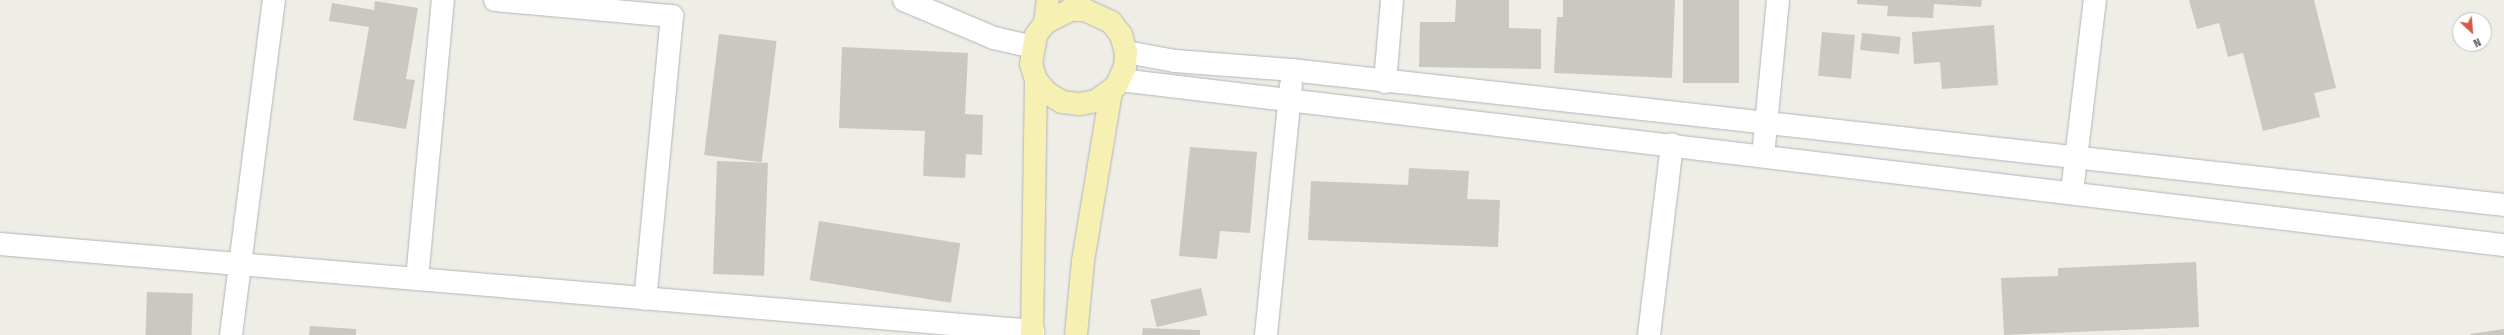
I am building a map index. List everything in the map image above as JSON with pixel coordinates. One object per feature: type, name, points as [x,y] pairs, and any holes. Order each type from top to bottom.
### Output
[{"type":"main road","points":[[1033,333],[1036,80],[1031,64],[1032,47],[1045,23],[1048,0]]},
{"type":"main road","points":[[1111,0],[1111,22]]},
{"type":"main road","points":[[1045,23],[1070,10],[1085,10],[1111,22],[1122,35],[1126,52],[1116,86],[1084,254],[1076,335]]},
{"type":"main road","points":[[1036,80],[1047,93],[1062,102],[1080,104],[1096,101],[1116,86]]},
{"type":"street","points":[[231,335],[274,0]]},
{"type":"street","points":[[418,279],[443,0]]},
{"type":"street","points":[[495,0],[672,16],[645,299]]},
{"type":"street","points":[[904,0],[994,38],[1032,47]]},
{"type":"street","points":[[1385,82],[1392,0]]},
{"type":"street","points":[[1763,156],[1778,0]]},
{"type":"street","points":[[2072,192],[2095,0]]},
{"type":"street","points":[[1126,52],[1175,61],[1291,70],[1385,82],[2504,205]]},
{"type":"street","points":[[1266,335],[1290,99],[1291,70]]},
{"type":"street","points":[[1116,86],[1290,99],[2504,245]]},
{"type":"street","points":[[1649,335],[1672,144]]},
{"type":"street","points":[[0,244],[1033,333]]},
{"type":"building","points":[[1456,0],[1509,0],[1509,28],[1541,29],[1541,69],[1419,67],[1420,22],[1455,22]]},
{"type":"building","points":[[1563,0],[1675,0],[1672,78],[1554,73],[1557,17],[1563,17]]},
{"type":"building","points":[[1683,0],[1739,0],[1739,83],[1683,83]]},
{"type":"building","points":[[1857,0],[1982,0],[1981,7],[1934,4],[1933,18],[1887,16],[1888,6],[1857,4]]},
{"type":"building","points":[[2189,0],[2314,0],[2336,88],[2314,93],[2320,117],[2263,131],[2243,53],[2228,57],[2219,23],[2197,29]]},
{"type":"building","points":[[375,1],[418,8],[406,79],[415,80],[406,129],[353,120],[369,27],[329,21],[332,3],[374,10]]},
{"type":"building","points":[[1994,25],[1998,85],[1942,89],[1940,62],[1914,64],[1912,32]]},
{"type":"building","points":[[1822,32],[1855,35],[1851,79],[1818,76]]},
{"type":"building","points":[[1862,33],[1901,37],[1899,54],[1860,50]]},
{"type":"building","points":[[719,34],[777,41],[762,162],[704,155]]},
{"type":"building","points":[[842,47],[968,53],[965,114],[983,115],[982,155],[966,154],[965,178],[923,176],[925,131],[839,128]]},
{"type":"building","points":[[1190,147],[1257,152],[1250,233],[1220,231],[1217,259],[1179,256]]},
{"type":"building","points":[[717,161],[768,163],[764,276],[713,274]]},
{"type":"building","points":[[1409,168],[1469,171],[1467,199],[1500,200],[1498,247],[1308,240],[1311,181],[1408,185]]},
{"type":"building","points":[[819,221],[960,243],[951,303],[810,280]]},
{"type":"building","points":[[2196,262],[2199,327],[2004,335],[2001,278],[2058,276],[2058,268]]},
{"type":"building","points":[[1201,288],[1207,315],[1157,327],[1150,300]]},
{"type":"building","points":[[147,292],[193,294],[192,335],[145,335]]},
{"type":"building","points":[[310,326],[356,329],[356,335],[309,335]]},
{"type":"building","points":[[1143,328],[1200,330],[1200,335],[1142,335]]},
{"type":"building","points":[[2504,329],[2504,335],[2470,335],[2470,334]]}]
